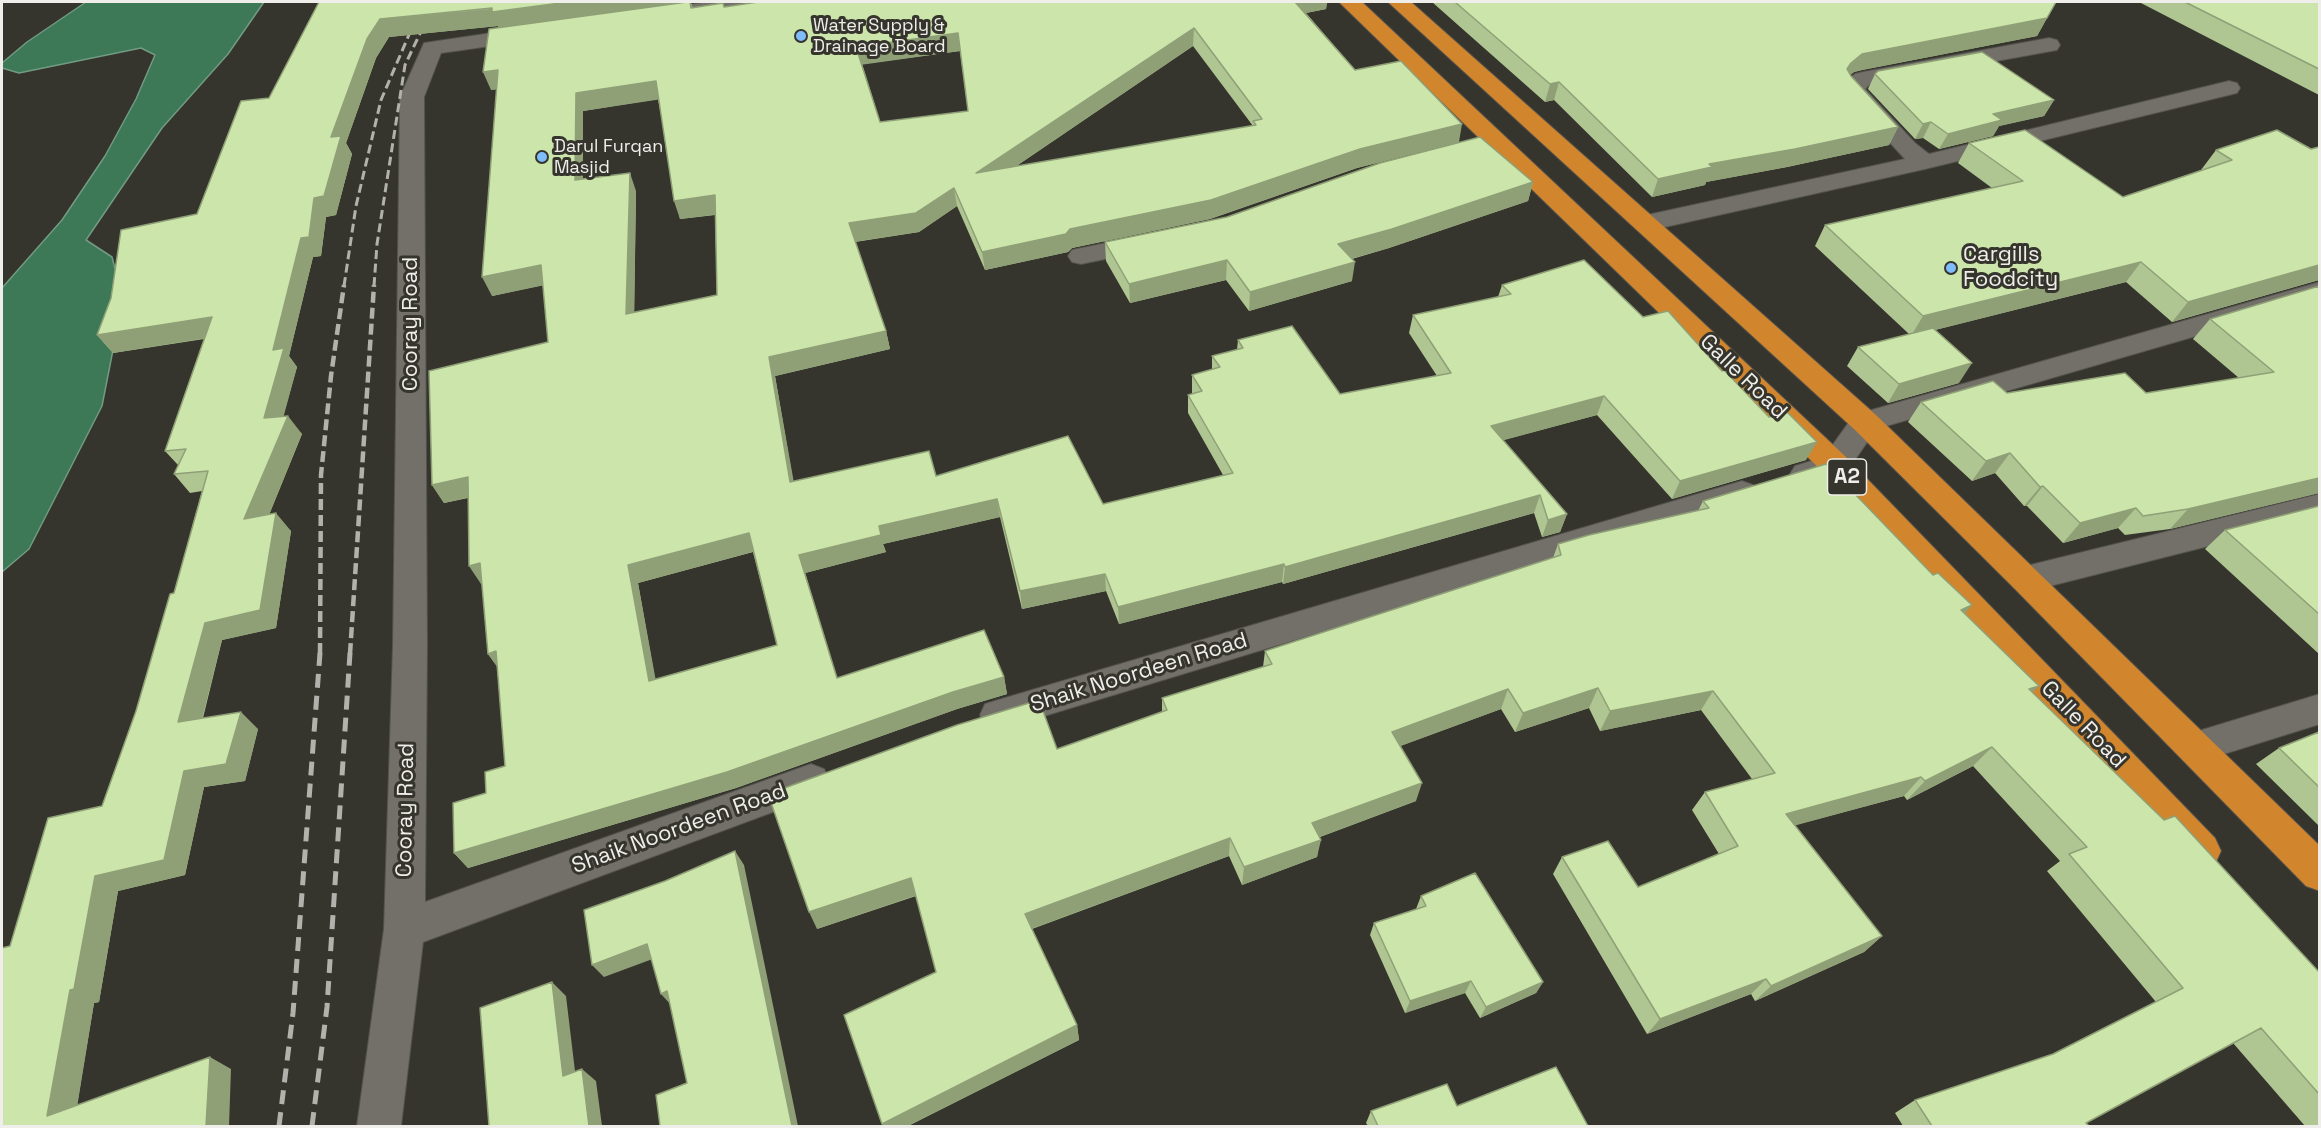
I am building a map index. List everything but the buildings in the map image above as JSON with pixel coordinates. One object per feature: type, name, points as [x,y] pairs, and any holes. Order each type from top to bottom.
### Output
[{"type":"highway","name":"Galle Road","points":[[1350,2],[1483,145],[1835,465],[2224,875]]},
{"type":"highway","name":"Galle Road","points":[[1398,2],[1647,223],[1865,422],[2026,579],[2319,873]]},
{"type":"street","points":[[649,17],[754,2]]},
{"type":"street","name":"Cooray Road","points":[[404,929],[410,633],[412,97],[432,48],[555,30]]},
{"type":"street","points":[[1925,162],[1906,148],[1852,88],[1863,79],[2049,45]]},
{"type":"street","points":[[1647,223],[1925,162],[2229,88]]},
{"type":"street","points":[[1081,256],[1172,237]]},
{"type":"street","points":[[1835,465],[1865,422],[2319,291]]},
{"type":"street","name":"Shaik Noordeen Road","points":[[969,724],[1835,465]]},
{"type":"street","points":[[2026,579],[2319,506]]},
{"type":"street","points":[[2195,747],[2319,709]]},
{"type":"street","name":"Shaik Noordeen Road","points":[[404,929],[836,772]]},
{"type":"street","points":[[379,1126],[404,929]]},
{"type":"shaded area","points":[[86,2],[264,2],[228,54],[162,128],[86,240],[112,257],[123,299],[102,406],[29,549],[2,572],[2,288],[62,220],[105,156],[136,99],[155,55],[141,48],[19,73],[2,68],[2,63],[27,42]]},
{"type":"railway","points":[[344,286],[356,206],[381,100],[423,2]]},
{"type":"railway","points":[[374,286],[377,244],[405,65],[435,2]]},
{"type":"railway","points":[[320,654],[321,475],[331,376],[344,285]]},
{"type":"railway","points":[[350,654],[374,285]]},
{"type":"railway","points":[[279,1126],[293,1013],[320,653]]},
{"type":"railway","points":[[312,1126],[327,1007],[350,653]]},
{"type":"place","name":"Water Supply & Drainage Board","points":[[801,36]]},
{"type":"place","name":"Darul Furqan Masjid","points":[[542,157]]},
{"type":"place","name":"Cargills Foodcity","points":[[1951,268]]}]
